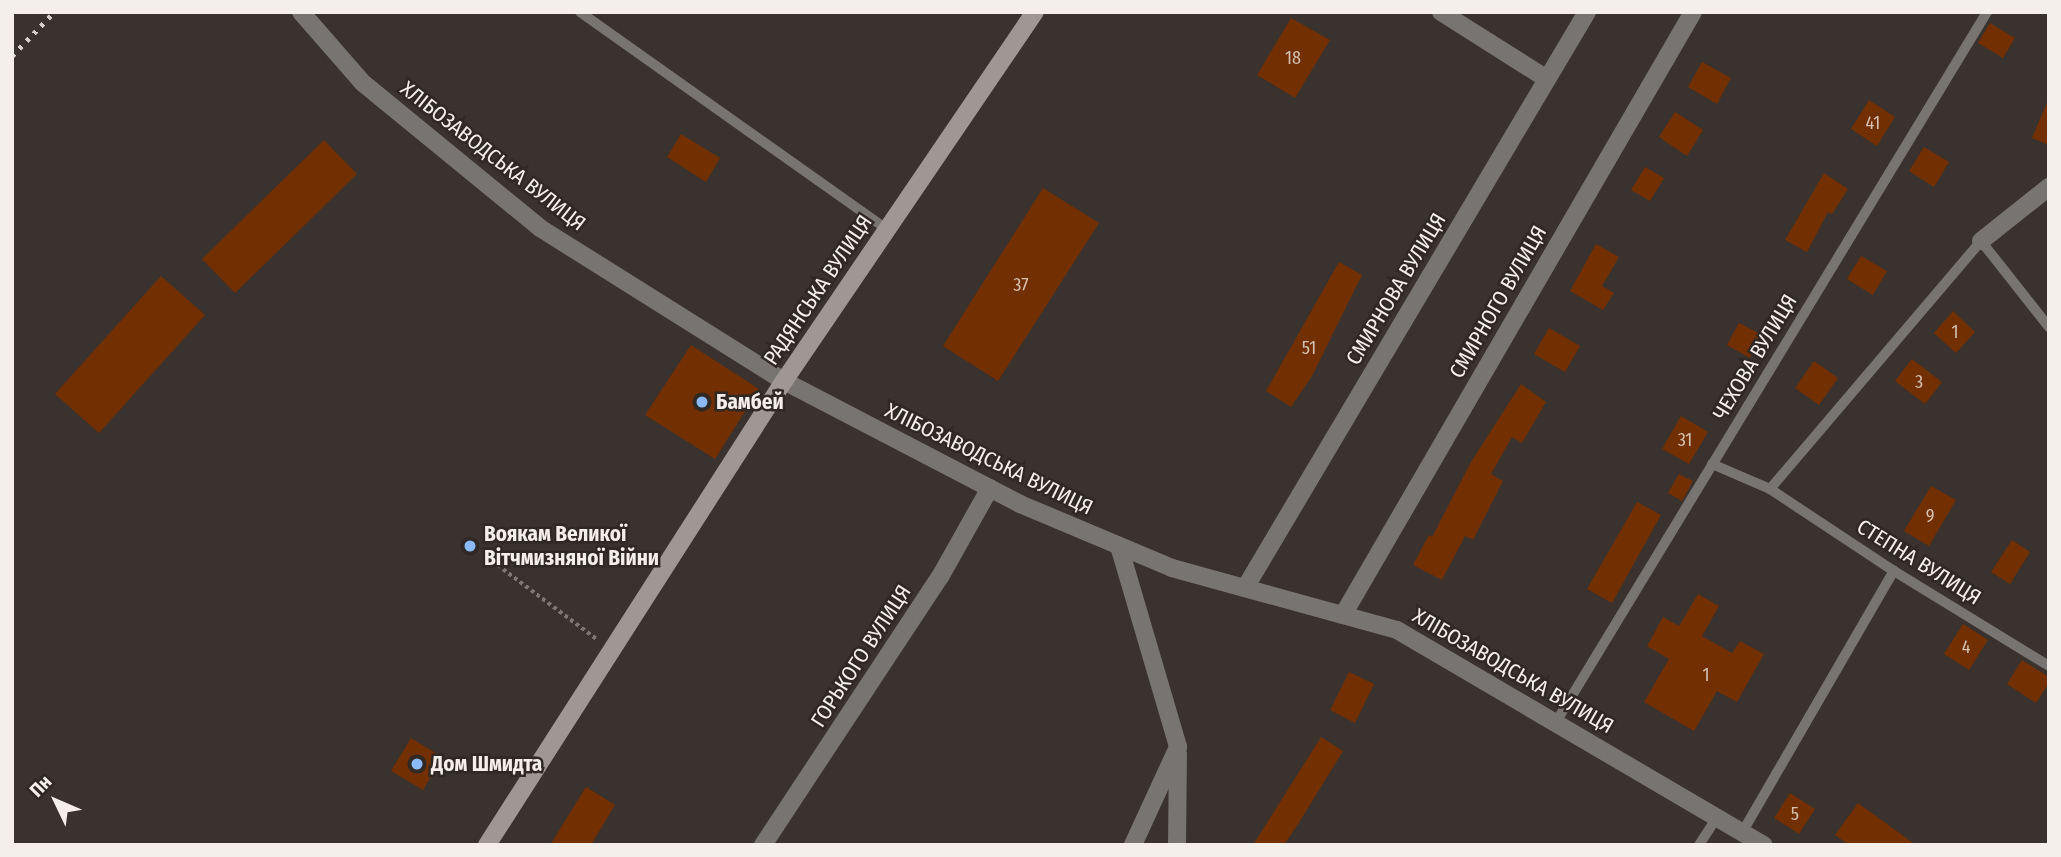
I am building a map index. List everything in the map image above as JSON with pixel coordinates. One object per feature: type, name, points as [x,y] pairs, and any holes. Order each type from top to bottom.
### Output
[{"type":"street","name":"ХЛІБОЗАВОДСЬКА ВУЛИЦЯ","points":[[301,12],[363,83],[540,228],[784,381],[990,488],[1172,568],[1397,630],[1764,845]]},
{"type":"street","name":"РАДЯНСЬКА ВУЛИЦЯ","points":[[487,845],[784,381],[1035,12]]},
{"type":"street","points":[[1441,12],[1547,79]]},
{"type":"street","name":"СМИРНОВА ВУЛИЦЯ","points":[[1245,588],[1587,12]]},
{"type":"street","name":"СМИРНОГО ВУЛИЦЯ","points":[[1343,615],[1693,12]]},
{"type":"street","points":[[1981,241],[2049,187]]},
{"type":"street","name":"ГОРЬКОГО ВУЛИЦЯ","points":[[763,845],[940,577],[990,488]]},
{"type":"street","points":[[1119,546],[1178,747],[1177,845]]},
{"type":"street","points":[[1133,845],[1178,747]]},
{"type":"lane","points":[[580,12],[887,229]]},
{"type":"lane","name":"ЧЕХОВА ВУЛИЦЯ","points":[[1556,722],[1986,12]]},
{"type":"lane","points":[[1770,489],[1981,241],[2049,327]]},
{"type":"lane","name":"СТЕПНА ВУЛИЦЯ","points":[[1713,464],[1770,489],[1894,571],[2049,666]]},
{"type":"lane","points":[[1744,831],[1894,571]]},
{"type":"lane","points":[[1699,845],[1718,816]]},
{"type":"path","points":[[492,561],[610,649]]},
{"type":"building","points":[[1291,18],[1330,40],[1295,98],[1257,75]]},
{"type":"building","points":[[1990,23],[2015,38],[2003,58],[1978,43]]},
{"type":"building","points":[[1702,62],[1731,78],[1717,104],[1688,87]]},
{"type":"building","points":[[2049,98],[2049,145],[2032,138]]},
{"type":"building","points":[[1869,100],[1895,117],[1877,146],[1851,129]]},
{"type":"building","points":[[1675,112],[1703,130],[1687,156],[1659,137]]},
{"type":"building","points":[[681,134],[720,158],[706,182],[667,157]]},
{"type":"building","points":[[324,140],[357,174],[235,293],[202,259]]},
{"type":"building","points":[[1924,147],[1949,162],[1934,187],[1909,171]]},
{"type":"building","points":[[1645,167],[1664,178],[1650,201],[1631,190]]},
{"type":"building","points":[[1824,173],[1848,189],[1832,214],[1828,212],[1807,252],[1785,240]]},
{"type":"building","points":[[1043,188],[1099,223],[998,381],[943,346]]},
{"type":"building","points":[[1596,244],[1619,257],[1602,286],[1614,293],[1603,310],[1570,291]]},
{"type":"building","points":[[1861,256],[1887,271],[1873,295],[1847,279]]},
{"type":"building","points":[[1339,262],[1362,275],[1312,376],[1291,407],[1266,391]]},
{"type":"building","points":[[161,276],[205,315],[99,433],[55,394]]},
{"type":"building","points":[[1953,311],[1975,332],[1956,353],[1934,333]]},
{"type":"building","points":[[1739,323],[1762,335],[1750,358],[1727,345]]},
{"type":"building","points":[[1549,328],[1580,346],[1565,372],[1534,354]]},
{"type":"building","name":"Бамбей","points":[[691,345],[759,389],[715,459],[645,415]]},
{"type":"building","points":[[1912,359],[1942,382],[1925,404],[1895,381]]},
{"type":"building","points":[[1814,361],[1838,378],[1819,405],[1795,388]]},
{"type":"building","points":[[1521,384],[1546,402],[1522,443],[1512,437],[1491,474],[1503,481],[1473,540],[1465,536],[1442,580],[1413,565],[1429,535],[1432,537],[1471,462]]},
{"type":"building","points":[[1681,416],[1708,432],[1689,464],[1662,449]]},
{"type":"building","points":[[1679,474],[1693,481],[1682,501],[1668,493]]},
{"type":"building","points":[[1931,486],[1956,500],[1929,546],[1904,531]]},
{"type":"building","points":[[1637,502],[1661,515],[1612,603],[1587,589]]},
{"type":"building","points":[[2012,540],[2030,552],[2010,584],[1991,572]]},
{"type":"building","points":[[1698,594],[1719,606],[1702,636],[1732,653],[1740,641],[1764,654],[1737,702],[1717,691],[1694,731],[1644,702],[1669,659],[1647,646],[1663,617],[1679,626]]},
{"type":"building","points":[[1963,624],[1988,640],[1969,670],[1944,654]]},
{"type":"building","points":[[2022,660],[2049,677],[2049,683],[2036,703],[2007,684]]},
{"type":"building","points":[[1349,672],[1374,684],[1355,723],[1330,710]]},
{"type":"building","points":[[1321,737],[1343,751],[1300,821],[1284,845],[1253,845]]},
{"type":"building","name":"Дом Шмидта","points":[[411,738],[442,757],[423,790],[391,771]]},
{"type":"building","points":[[586,787],[615,805],[591,845],[550,845]]},
{"type":"building","points":[[1790,793],[1815,809],[1799,834],[1774,818]]},
{"type":"building","points":[[1858,803],[1916,845],[1849,845],[1835,835]]},
{"type":"railway","points":[[12,56],[54,12]]},
{"type":"place","name":"Бамбей","points":[[702,402]]},
{"type":"place","name":"Воякам Великої Вітчмизняної Війни","points":[[470,546]]},
{"type":"place","name":"Дом Шмидта","points":[[417,764]]}]
